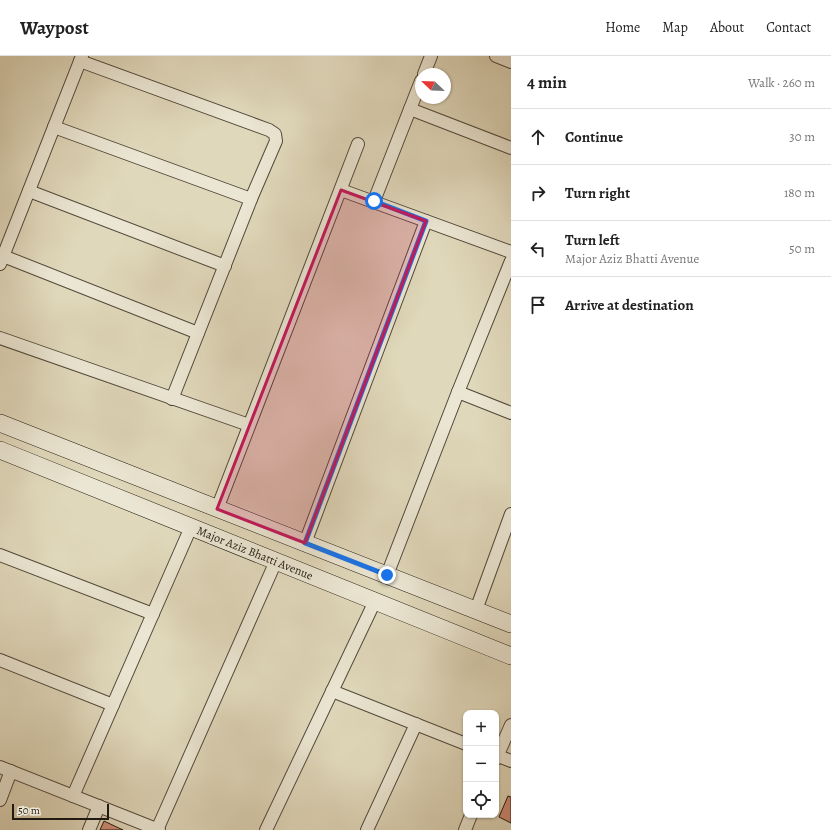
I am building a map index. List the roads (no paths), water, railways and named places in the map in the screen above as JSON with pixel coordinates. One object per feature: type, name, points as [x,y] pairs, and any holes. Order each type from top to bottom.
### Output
[{"type":"main road","points":[[0,423],[511,624]]},
{"type":"main road","name":"Major Aziz Bhatti Avenue","points":[[0,450],[511,656]]},
{"type":"street","points":[[426,68],[431,56]]},
{"type":"street","points":[[496,56],[511,62]]},
{"type":"street","points":[[172,398],[225,266],[251,199],[276,141],[275,134],[269,130],[81,58],[2,260],[198,333]]},
{"type":"street","points":[[374,201],[415,96]]},
{"type":"street","points":[[410,109],[511,148]]},
{"type":"street","points":[[54,127],[251,199]]},
{"type":"street","points":[[217,508],[358,144]]},
{"type":"street","points":[[341,190],[511,252]]},
{"type":"street","points":[[29,192],[225,266]]},
{"type":"street","points":[[305,543],[426,221]]},
{"type":"street","points":[[387,575],[511,261]]},
{"type":"street","points":[[0,338],[248,426]]},
{"type":"street","points":[[458,392],[511,413]]},
{"type":"street","points":[[476,610],[511,514]]},
{"type":"street","points":[[73,796],[191,527]]},
{"type":"street","points":[[0,555],[153,614]]},
{"type":"street","points":[[0,800],[5,769],[158,830],[276,561]]},
{"type":"street","points":[[266,830],[375,601]]},
{"type":"street","points":[[0,660],[113,705]]},
{"type":"street","points":[[332,691],[463,743]]},
{"type":"street","points":[[367,830],[416,724]]},
{"type":"street","points":[[499,751],[511,725]]},
{"type":"street","points":[[499,758],[511,761]]},
{"type":"street","points":[[89,830],[99,806]]},
{"type":"street","points":[[465,830],[470,818]]}]
